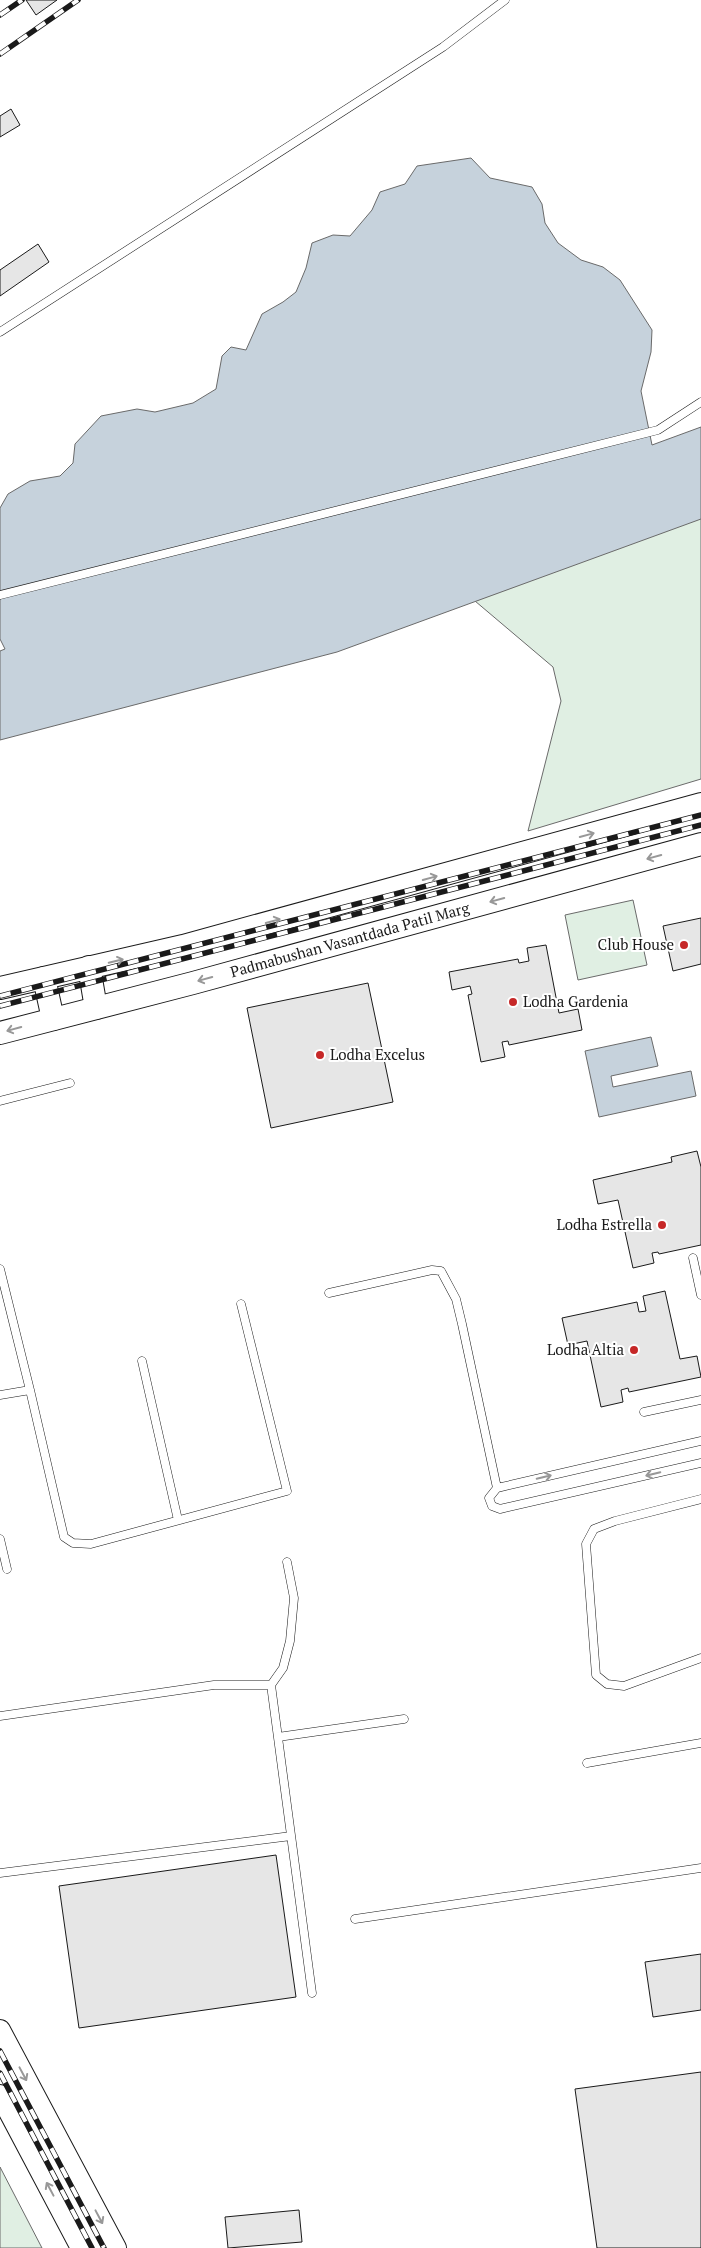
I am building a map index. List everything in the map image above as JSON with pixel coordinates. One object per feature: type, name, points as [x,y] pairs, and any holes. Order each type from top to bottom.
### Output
[{"type":"main road","points":[[0,988],[183,946],[701,804]]},
{"type":"main road","name":"Padmabushan Vasantdada Patil Marg","points":[[0,1032],[96,1008],[701,844]]},
{"type":"main road","points":[[89,967],[96,1008]]},
{"type":"main road","points":[[44,978],[53,1019]]},
{"type":"main road","points":[[0,2030],[116,2248]]},
{"type":"main road","points":[[0,2095],[81,2248]]},
{"type":"main road","points":[[22,2138],[48,2122]]},
{"type":"lane","points":[[0,332],[443,47],[505,0]]},
{"type":"lane","points":[[0,595],[658,430],[701,402]]},
{"type":"lane","points":[[0,1101],[70,1083]]},
{"type":"lane","points":[[693,1258],[701,1295]]},
{"type":"lane","points":[[0,1269],[64,1536],[73,1543],[91,1544],[287,1491],[241,1304]]},
{"type":"lane","points":[[329,1293],[432,1270],[441,1271],[456,1299],[496,1488]]},
{"type":"lane","points":[[142,1361],[178,1520]]},
{"type":"lane","points":[[0,1395],[30,1390]]},
{"type":"lane","points":[[644,1412],[701,1400]]},
{"type":"lane","points":[[701,1440],[496,1488],[489,1498],[492,1506],[500,1509],[701,1463]]},
{"type":"lane","points":[[701,1499],[594,1529],[586,1544],[596,1674],[607,1684],[624,1686],[701,1658]]},
{"type":"lane","points":[[0,1539],[7,1569]]},
{"type":"lane","points":[[287,1562],[294,1598],[290,1641],[283,1668],[271,1686],[312,1993]]},
{"type":"lane","points":[[0,1716],[214,1685],[271,1686]]},
{"type":"lane","points":[[278,1737],[404,1719]]},
{"type":"lane","points":[[587,1763],[701,1743]]},
{"type":"lane","points":[[0,1873],[291,1836]]},
{"type":"lane","points":[[355,1918],[701,1868]]},
{"type":"green space","points":[[701,516],[701,779],[528,831],[561,701],[553,667],[475,601]]},
{"type":"green space","points":[[633,900],[647,965],[578,980],[565,915]]},
{"type":"green space","points":[[0,2167],[42,2248],[0,2248]]},
{"type":"shaded area","points":[[471,158],[490,178],[532,187],[542,204],[545,223],[558,243],[581,260],[603,267],[620,280],[652,330],[651,352],[641,391],[652,445],[701,427],[701,519],[337,652],[0,740],[0,651],[5,649],[0,639],[0,508],[8,494],[30,481],[60,476],[73,463],[75,444],[101,416],[137,409],[155,412],[193,403],[216,389],[222,356],[231,347],[246,350],[262,314],[296,292],[306,268],[312,243],[333,235],[350,236],[372,210],[380,192],[405,184],[417,166]]},
{"type":"shaded area","points":[[651,1037],[658,1066],[611,1076],[613,1087],[691,1071],[696,1096],[599,1117],[585,1051]]},
{"type":"building","points":[[26,0],[57,0],[36,15]]},
{"type":"building","points":[[11,109],[20,125],[0,137],[0,116]]},
{"type":"building","points":[[38,244],[49,262],[0,296],[0,270]]},
{"type":"building","name":"Club House","points":[[701,918],[701,964],[673,971],[663,926]]},
{"type":"building","name":"Lodha Gardenia","points":[[546,945],[559,1013],[578,1009],[582,1030],[509,1045],[508,1041],[502,1042],[505,1057],[481,1062],[468,995],[472,994],[470,986],[452,990],[449,972],[518,959],[519,963],[529,961],[527,948]]},
{"type":"building","name":"Lodha Excelus","points":[[368,983],[393,1102],[271,1128],[247,1008]]},
{"type":"building","name":"Lodha Estrella","points":[[697,1151],[701,1167],[701,1245],[659,1254],[658,1252],[652,1253],[654,1263],[633,1268],[618,1200],[598,1204],[593,1180],[672,1162],[671,1157]]},
{"type":"building","name":"Lodha Altia","points":[[665,1291],[680,1359],[697,1356],[701,1377],[629,1392],[628,1388],[621,1390],[623,1402],[601,1407],[587,1341],[568,1345],[562,1318],[637,1302],[639,1312],[646,1311],[643,1296]]},
{"type":"building","points":[[276,1855],[296,1997],[79,2028],[59,1886]]},
{"type":"building","points":[[701,1954],[701,2010],[653,2017],[645,1962]]},
{"type":"building","points":[[701,2072],[701,2248],[597,2248],[575,2089]]},
{"type":"building","points":[[299,2210],[302,2242],[228,2248],[225,2217]]},
{"type":"railway","points":[[0,15],[22,0]]},
{"type":"railway","points":[[0,54],[78,0]]},
{"type":"railway","points":[[0,996],[701,815]]},
{"type":"railway","points":[[0,1006],[701,825]]},
{"type":"railway","points":[[0,2051],[104,2248]]},
{"type":"railway","points":[[0,2073],[92,2248]]},
{"type":"place","name":"Club House","points":[[684,945]]},
{"type":"place","name":"Lodha Gardenia","points":[[513,1002]]},
{"type":"place","name":"Lodha Excelus","points":[[320,1055]]},
{"type":"place","name":"Lodha Estrella","points":[[662,1225]]},
{"type":"place","name":"Lodha Altia","points":[[634,1350]]}]
